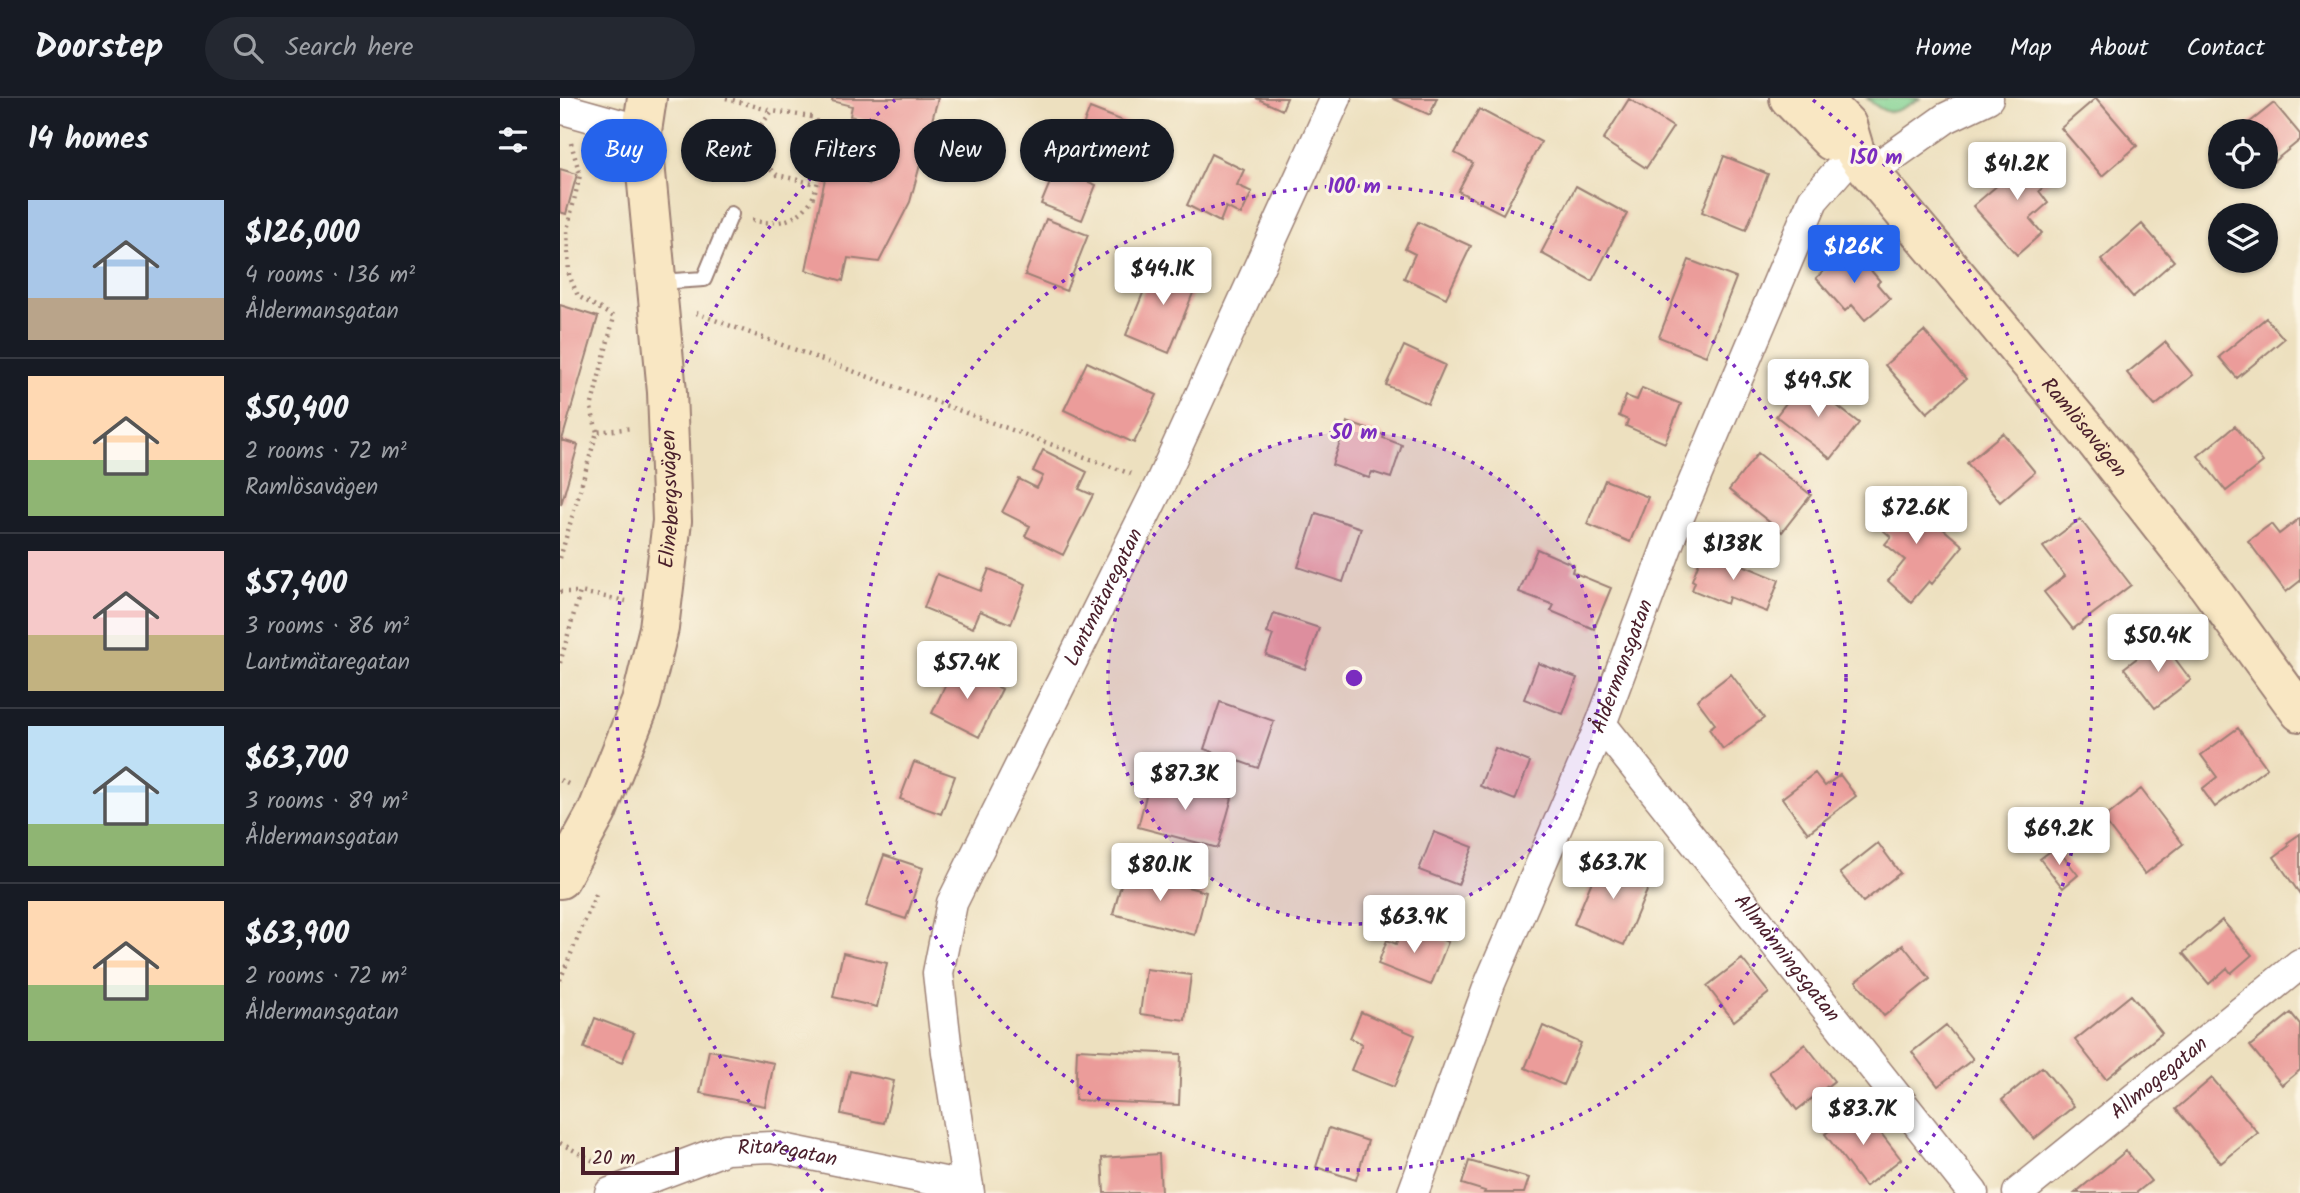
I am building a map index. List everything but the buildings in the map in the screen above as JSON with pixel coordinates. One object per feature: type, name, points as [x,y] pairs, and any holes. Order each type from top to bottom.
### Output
[{"type":"street","name":"Lantmätaregatan","points":[[968,1190],[938,972],[952,903],[1160,484],[1336,98]]},
{"type":"street","name":"Ramlösavägen","points":[[1789,98],[1831,141],[1862,162],[2097,443],[2201,576],[2300,712]]},
{"type":"street","name":"Ramlösavägen","points":[[1821,98],[1847,125],[1862,162]]},
{"type":"street","name":"Åldermansgatan","points":[[1413,1193],[1490,983],[1601,724],[1672,533],[1813,200],[1862,162],[1988,98]]},
{"type":"street","points":[[560,108],[644,115]]},
{"type":"street","name":"Elinebergsvägen","points":[[560,880],[597,812],[640,702],[659,628],[672,521],[667,392],[644,115]]},
{"type":"street","name":"Allmänningsgatan","points":[[1601,724],[1973,1193]]},
{"type":"street","name":"Allmogegatan","points":[[2018,1193],[2300,964]]},
{"type":"street","name":"Ritaregatan","points":[[610,1193],[726,1149],[773,1147],[968,1190]]},
{"type":"lane","points":[[658,290],[704,279],[731,214]]},
{"type":"path","points":[[726,98],[772,111],[812,117],[830,135],[812,200],[788,221],[764,223],[731,214]]},
{"type":"path","points":[[772,111],[757,130],[754,156],[777,175],[816,184]]},
{"type":"path","points":[[560,558],[597,432],[590,408],[614,317],[578,296],[569,275],[567,230],[580,175],[567,135],[577,139]]},
{"type":"path","points":[[658,290],[1160,484]]},
{"type":"path","points":[[597,432],[640,428]]},
{"type":"path","points":[[560,592],[580,592],[629,602],[628,611]]},
{"type":"path","points":[[560,663],[580,592]]},
{"type":"path","points":[[570,797],[580,777]]},
{"type":"path","points":[[560,980],[596,892]]},
{"type":"green space","points":[[1867,98],[1921,98],[1899,110],[1888,112]]}]
